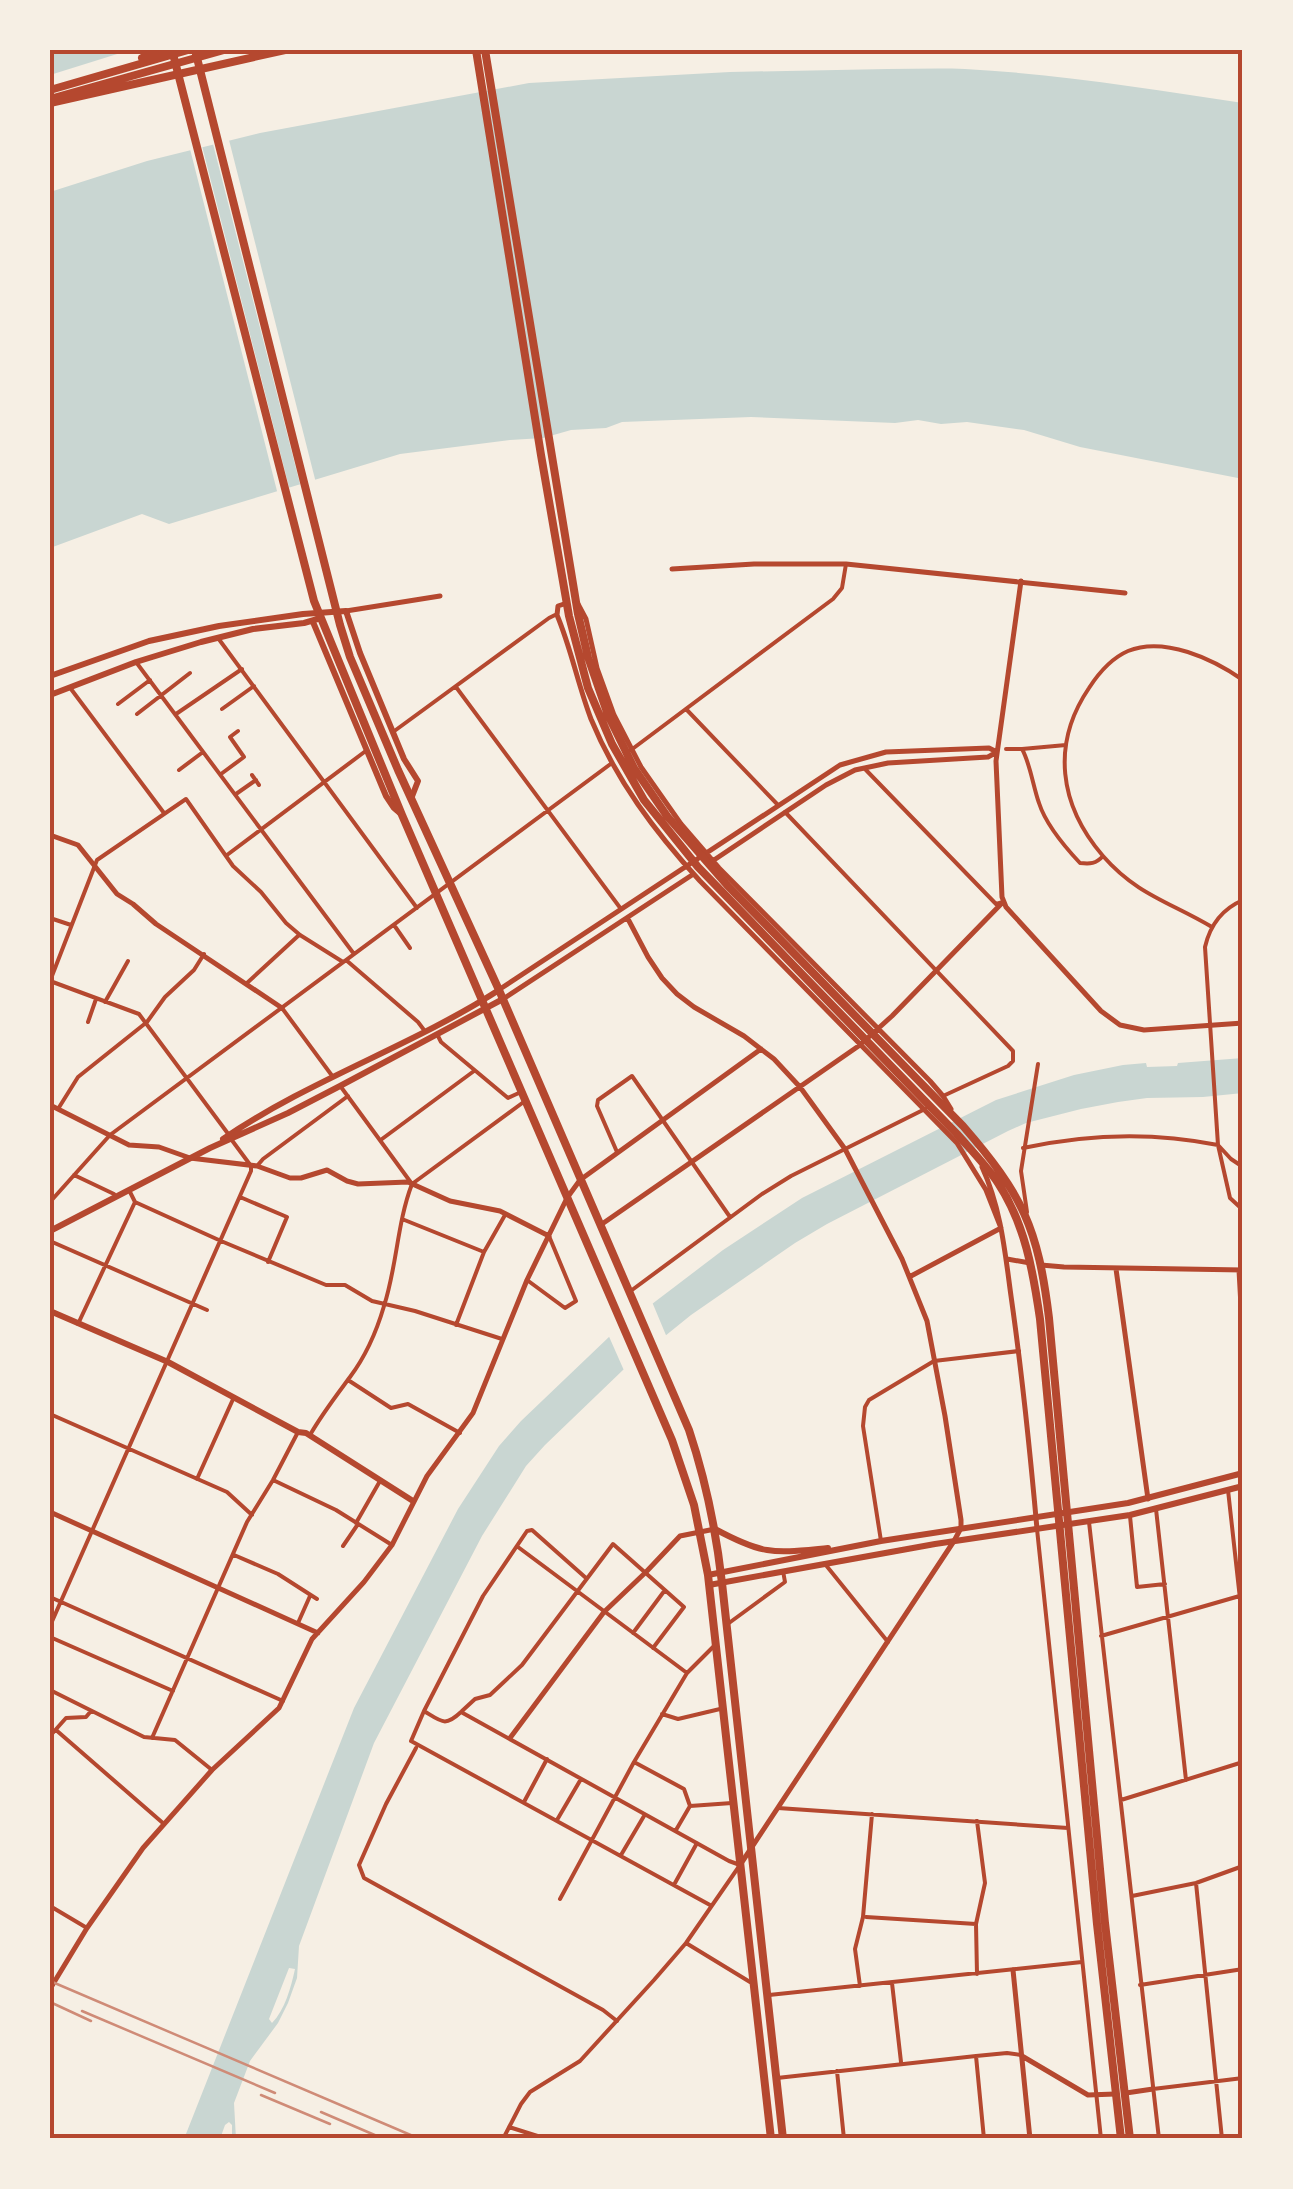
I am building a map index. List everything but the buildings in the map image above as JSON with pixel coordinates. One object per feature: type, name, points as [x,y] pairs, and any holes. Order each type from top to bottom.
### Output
[{"type":"highway","points":[[50,90],[169,50],[308,582],[402,815],[680,1459],[701,1532],[708,1580],[771,2139]]},
{"type":"highway","points":[[50,101],[224,50]]},
{"type":"highway","points":[[50,101],[67,101],[286,50]]},
{"type":"highway","points":[[476,50],[569,616],[584,674],[612,744],[644,800],[698,867],[988,1169],[1014,1211],[1026,1244],[1040,1318],[1121,2139]]},
{"type":"highway","points":[[485,50],[575,598],[597,686],[621,743],[652,795],[705,861],[994,1162],[1022,1207],[1036,1241],[1049,1318],[1105,1922],[1130,2139]]},
{"type":"highway","points":[[124,67],[193,53],[350,657],[501,994],[693,1441],[715,1528],[722,1578],[783,2139]]},
{"type":"main road","points":[[50,696],[136,662],[218,638],[346,611],[404,758],[418,781],[411,799]]},
{"type":"main road","points":[[50,676],[149,640],[218,626],[298,615],[314,617]]},
{"type":"main road","points":[[274,626],[298,615]]},
{"type":"main road","points":[[314,617],[386,796],[402,815]]},
{"type":"main road","points":[[230,1137],[438,1036],[501,994]]},
{"type":"main road","points":[[50,1231],[334,1078],[484,1005]]},
{"type":"main road","points":[[50,1311],[168,1362],[234,1396],[310,1436],[413,1501]]},
{"type":"main road","points":[[722,1578],[854,1546],[1148,1499],[1243,1474]]},
{"type":"main road","points":[[708,1580],[1130,1515],[1243,1486]]},
{"type":"main road","points":[[715,1528],[752,1548],[773,1552],[854,1546]]},
{"type":"street","points":[[631,750],[838,595],[846,564]]},
{"type":"street","points":[[672,569],[846,564],[1125,594]]},
{"type":"street","points":[[1021,582],[997,752],[1003,902],[1111,1020],[1144,1030],[1243,1023]]},
{"type":"street","points":[[346,611],[440,596]]},
{"type":"street","points":[[981,1173],[926,1109],[694,874],[650,822],[612,762],[584,698],[557,615],[558,606],[568,602],[583,611],[614,715],[660,796],[712,860],[943,1096],[996,1203],[1019,1351],[1101,2139]]},
{"type":"street","points":[[393,732],[557,615]]},
{"type":"street","points":[[218,638],[418,908]]},
{"type":"street","points":[[1212,927],[1144,893],[1103,856],[1082,828],[1066,787],[1066,745],[1072,716],[1085,694],[1098,674],[1124,652],[1141,648],[1182,651],[1243,680]]},
{"type":"street","points":[[136,662],[354,954]]},
{"type":"street","points":[[176,714],[242,669]]},
{"type":"street","points":[[137,714],[190,673]]},
{"type":"street","points":[[118,704],[150,680]]},
{"type":"street","points":[[222,709],[254,686]]},
{"type":"street","points":[[456,686],[622,909]]},
{"type":"street","points":[[70,687],[164,813]]},
{"type":"street","points":[[686,709],[778,805]]},
{"type":"street","points":[[220,774],[244,757],[230,737],[238,731]]},
{"type":"street","points":[[1006,749],[1066,745]]},
{"type":"street","points":[[501,994],[622,909],[840,766],[876,754],[988,748],[997,752]]},
{"type":"street","points":[[1022,749],[1040,809],[1067,849],[1080,863],[1098,862],[1103,856]]},
{"type":"street","points":[[226,856],[367,750]]},
{"type":"street","points":[[179,770],[204,752]]},
{"type":"street","points":[[501,994],[628,919],[836,779],[888,762],[988,756],[997,752]]},
{"type":"street","points":[[50,1202],[110,1135],[612,762]]},
{"type":"street","points":[[864,767],[996,904],[1003,902]]},
{"type":"street","points":[[236,794],[256,780]]},
{"type":"street","points":[[254,1166],[140,1014],[50,981],[97,860],[186,798],[226,856],[286,923],[345,961],[425,1032]]},
{"type":"street","points":[[785,812],[1010,1046],[1014,1056],[1008,1066],[943,1096]]},
{"type":"street","points":[[50,835],[78,844],[117,894],[282,1008],[334,1078]]},
{"type":"street","points":[[1243,900],[1230,906],[1212,927],[1206,947],[1218,1145],[1230,1198],[1243,1210]]},
{"type":"street","points":[[600,1225],[860,1044],[1003,902]]},
{"type":"street","points":[[50,918],[72,925]]},
{"type":"street","points":[[503,2139],[530,2092],[580,2062],[686,1943],[954,1541],[962,1520],[927,1321],[910,1276],[846,1149],[774,1059],[677,994],[662,978],[628,919]]},
{"type":"street","points":[[394,925],[410,948]]},
{"type":"street","points":[[247,984],[300,934]]},
{"type":"street","points":[[58,1109],[78,1077],[146,1023],[204,954]]},
{"type":"street","points":[[105,1002],[128,961]]},
{"type":"street","points":[[88,1022],[96,999]]},
{"type":"street","points":[[438,1036],[508,1098],[523,1096]]},
{"type":"street","points":[[50,1989],[137,1856],[212,1770],[271,1718],[283,1701],[306,1647],[392,1545],[413,1501],[473,1412],[527,1280],[567,1198],[580,1180],[761,1049]]},
{"type":"street","points":[[1033,1254],[1022,1182],[1023,1148],[1038,1064]]},
{"type":"street","points":[[381,1140],[474,1071]]},
{"type":"street","points":[[617,1152],[598,1100],[632,1076],[730,1217]]},
{"type":"street","points":[[340,1086],[412,1184]]},
{"type":"street","points":[[50,1626],[250,1171],[348,1096]]},
{"type":"street","points":[[310,1436],[370,1342],[386,1304],[412,1184],[523,1096]]},
{"type":"street","points":[[50,1105],[129,1146],[159,1147],[190,1158],[254,1166],[290,1178],[327,1170],[352,1183],[401,1181],[450,1201],[493,1208],[549,1236],[576,1301],[565,1308],[527,1280]]},
{"type":"street","points":[[628,1292],[791,1176],[926,1109]]},
{"type":"street","points":[[1023,1148],[1060,1140],[1150,1136],[1218,1145],[1243,1166]]},
{"type":"street","points":[[74,1175],[118,1196]]},
{"type":"street","points":[[129,1190],[135,1202],[326,1286],[345,1286],[372,1301],[502,1339]]},
{"type":"street","points":[[240,1197],[287,1217],[268,1262]]},
{"type":"street","points":[[78,1324],[135,1202]]},
{"type":"street","points":[[456,1325],[484,1252],[506,1214]]},
{"type":"street","points":[[402,1218],[484,1252]]},
{"type":"street","points":[[910,1276],[1001,1228]]},
{"type":"street","points":[[50,1241],[208,1310]]},
{"type":"street","points":[[1006,1259],[1053,1267],[1241,1270],[1243,1342]]},
{"type":"street","points":[[1116,1269],[1148,1499]]},
{"type":"street","points":[[881,1541],[863,1426],[865,1407],[874,1396],[934,1360],[1019,1351]]},
{"type":"street","points":[[348,1380],[390,1408],[408,1404],[460,1434]]},
{"type":"street","points":[[196,1480],[234,1396]]},
{"type":"street","points":[[50,1414],[227,1492],[252,1514]]},
{"type":"street","points":[[152,1738],[252,1514],[298,1432]]},
{"type":"street","points":[[273,1480],[336,1510],[392,1545]]},
{"type":"street","points":[[342,1546],[380,1481]]},
{"type":"street","points":[[1228,1490],[1243,1626]]},
{"type":"street","points":[[1156,1509],[1186,1780]]},
{"type":"street","points":[[50,1512],[318,1633]]},
{"type":"street","points":[[1130,1515],[1137,1588],[1165,1584]]},
{"type":"street","points":[[1089,1522],[1158,2139]]},
{"type":"street","points":[[510,1738],[604,1612],[676,1539],[715,1528]]},
{"type":"street","points":[[586,1578],[532,1530],[527,1531],[483,1596],[411,1741],[710,1905]]},
{"type":"street","points":[[424,1711],[450,1722],[474,1699],[490,1696],[522,1665],[613,1544],[684,1607],[654,1648]]},
{"type":"street","points":[[516,1546],[687,1672]]},
{"type":"street","points":[[234,1555],[278,1574],[317,1599]]},
{"type":"street","points":[[824,1563],[888,1642]]},
{"type":"street","points":[[727,1625],[785,1582],[783,1571]]},
{"type":"street","points":[[633,1634],[665,1590]]},
{"type":"street","points":[[298,1623],[310,1594]]},
{"type":"street","points":[[1102,1636],[1241,1596]]},
{"type":"street","points":[[50,1598],[283,1701]]},
{"type":"street","points":[[50,1637],[173,1691]]},
{"type":"street","points":[[560,1900],[687,1672],[715,1645]]},
{"type":"street","points":[[50,1690],[152,1738],[175,1740],[212,1770]]},
{"type":"street","points":[[662,1714],[678,1720],[721,1708]]},
{"type":"street","points":[[50,1736],[66,1718],[86,1717],[91,1711]]},
{"type":"street","points":[[462,1712],[740,1865]]},
{"type":"street","points":[[56,1730],[164,1824]]},
{"type":"street","points":[[417,1746],[372,1835],[359,1865],[360,1873],[618,2021]]},
{"type":"street","points":[[524,1802],[547,1759]]},
{"type":"street","points":[[634,1762],[684,1790],[690,1806],[676,1832]]},
{"type":"street","points":[[1121,1800],[1243,1762]]},
{"type":"street","points":[[557,1820],[581,1778]]},
{"type":"street","points":[[690,1806],[732,1802]]},
{"type":"street","points":[[778,1808],[1068,1828]]},
{"type":"street","points":[[622,1855],[645,1814]]},
{"type":"street","points":[[860,1986],[855,1949],[864,1916],[872,1814]]},
{"type":"street","points":[[977,1820],[986,1883],[976,1924],[977,1974]]},
{"type":"street","points":[[674,1884],[697,1843]]},
{"type":"street","points":[[1131,1896],[1196,1882],[1243,1866]]},
{"type":"street","points":[[1196,1882],[1222,2139]]},
{"type":"street","points":[[50,1906],[87,1928]]},
{"type":"street","points":[[864,1916],[976,1924]]},
{"type":"street","points":[[686,1943],[754,1984]]},
{"type":"street","points":[[767,1996],[1082,1962]]},
{"type":"street","points":[[1140,1985],[1243,1968]]},
{"type":"street","points":[[1013,1970],[1030,2139]]},
{"type":"street","points":[[892,1983],[902,2064]]},
{"type":"street","points":[[776,2078],[1007,2053],[1021,2055],[1088,2096],[1243,2078]]},
{"type":"street","points":[[976,2056],[984,2139]]},
{"type":"street","points":[[837,2071],[844,2139]]},
{"type":"street","points":[[509,2127],[547,2139]]},
{"type":"shaded area","points":[[50,50],[130,50],[50,75]]},
{"type":"shaded area","points":[[887,69],[1035,74],[1243,103],[1243,479],[1080,447],[1024,430],[967,422],[751,417],[622,422],[543,438],[400,454],[169,524],[142,514],[50,548],[50,192],[147,161],[260,133],[529,83],[730,72]]},
{"type":"shaded area","points":[[1243,1058],[1243,1093],[1118,1102],[1026,1123],[1008,1131],[795,1243],[691,1315],[623,1370],[545,1445],[526,1466],[482,1536],[374,1743],[299,1946],[297,1978],[288,2003],[250,2061],[234,2103],[236,2139],[232,2139],[229,2122],[220,2139],[184,2139],[354,1708],[458,1509],[499,1446],[521,1421],[610,1336],[723,1250],[802,1198],[996,1100],[1074,1075],[1123,1065]],"holes":[[[289,1968],[295,1969],[284,2005],[272,2023],[269,2019]]]},
{"type":"pier","points":[[228,136],[316,483],[301,488],[212,140]]},
{"type":"pier","points":[[201,142],[290,491],[278,495],[189,145]]},
{"type":"pier","points":[[650,1297],[668,1340],[626,1375],[607,1332]]},
{"type":"railway","points":[[50,1981],[420,2139]]},
{"type":"railway","points":[[50,2002],[91,2021]]},
{"type":"railway","points":[[82,2011],[275,2093]]},
{"type":"railway","points":[[261,2095],[330,2124]]},
{"type":"railway","points":[[321,2112],[384,2139]]}]
